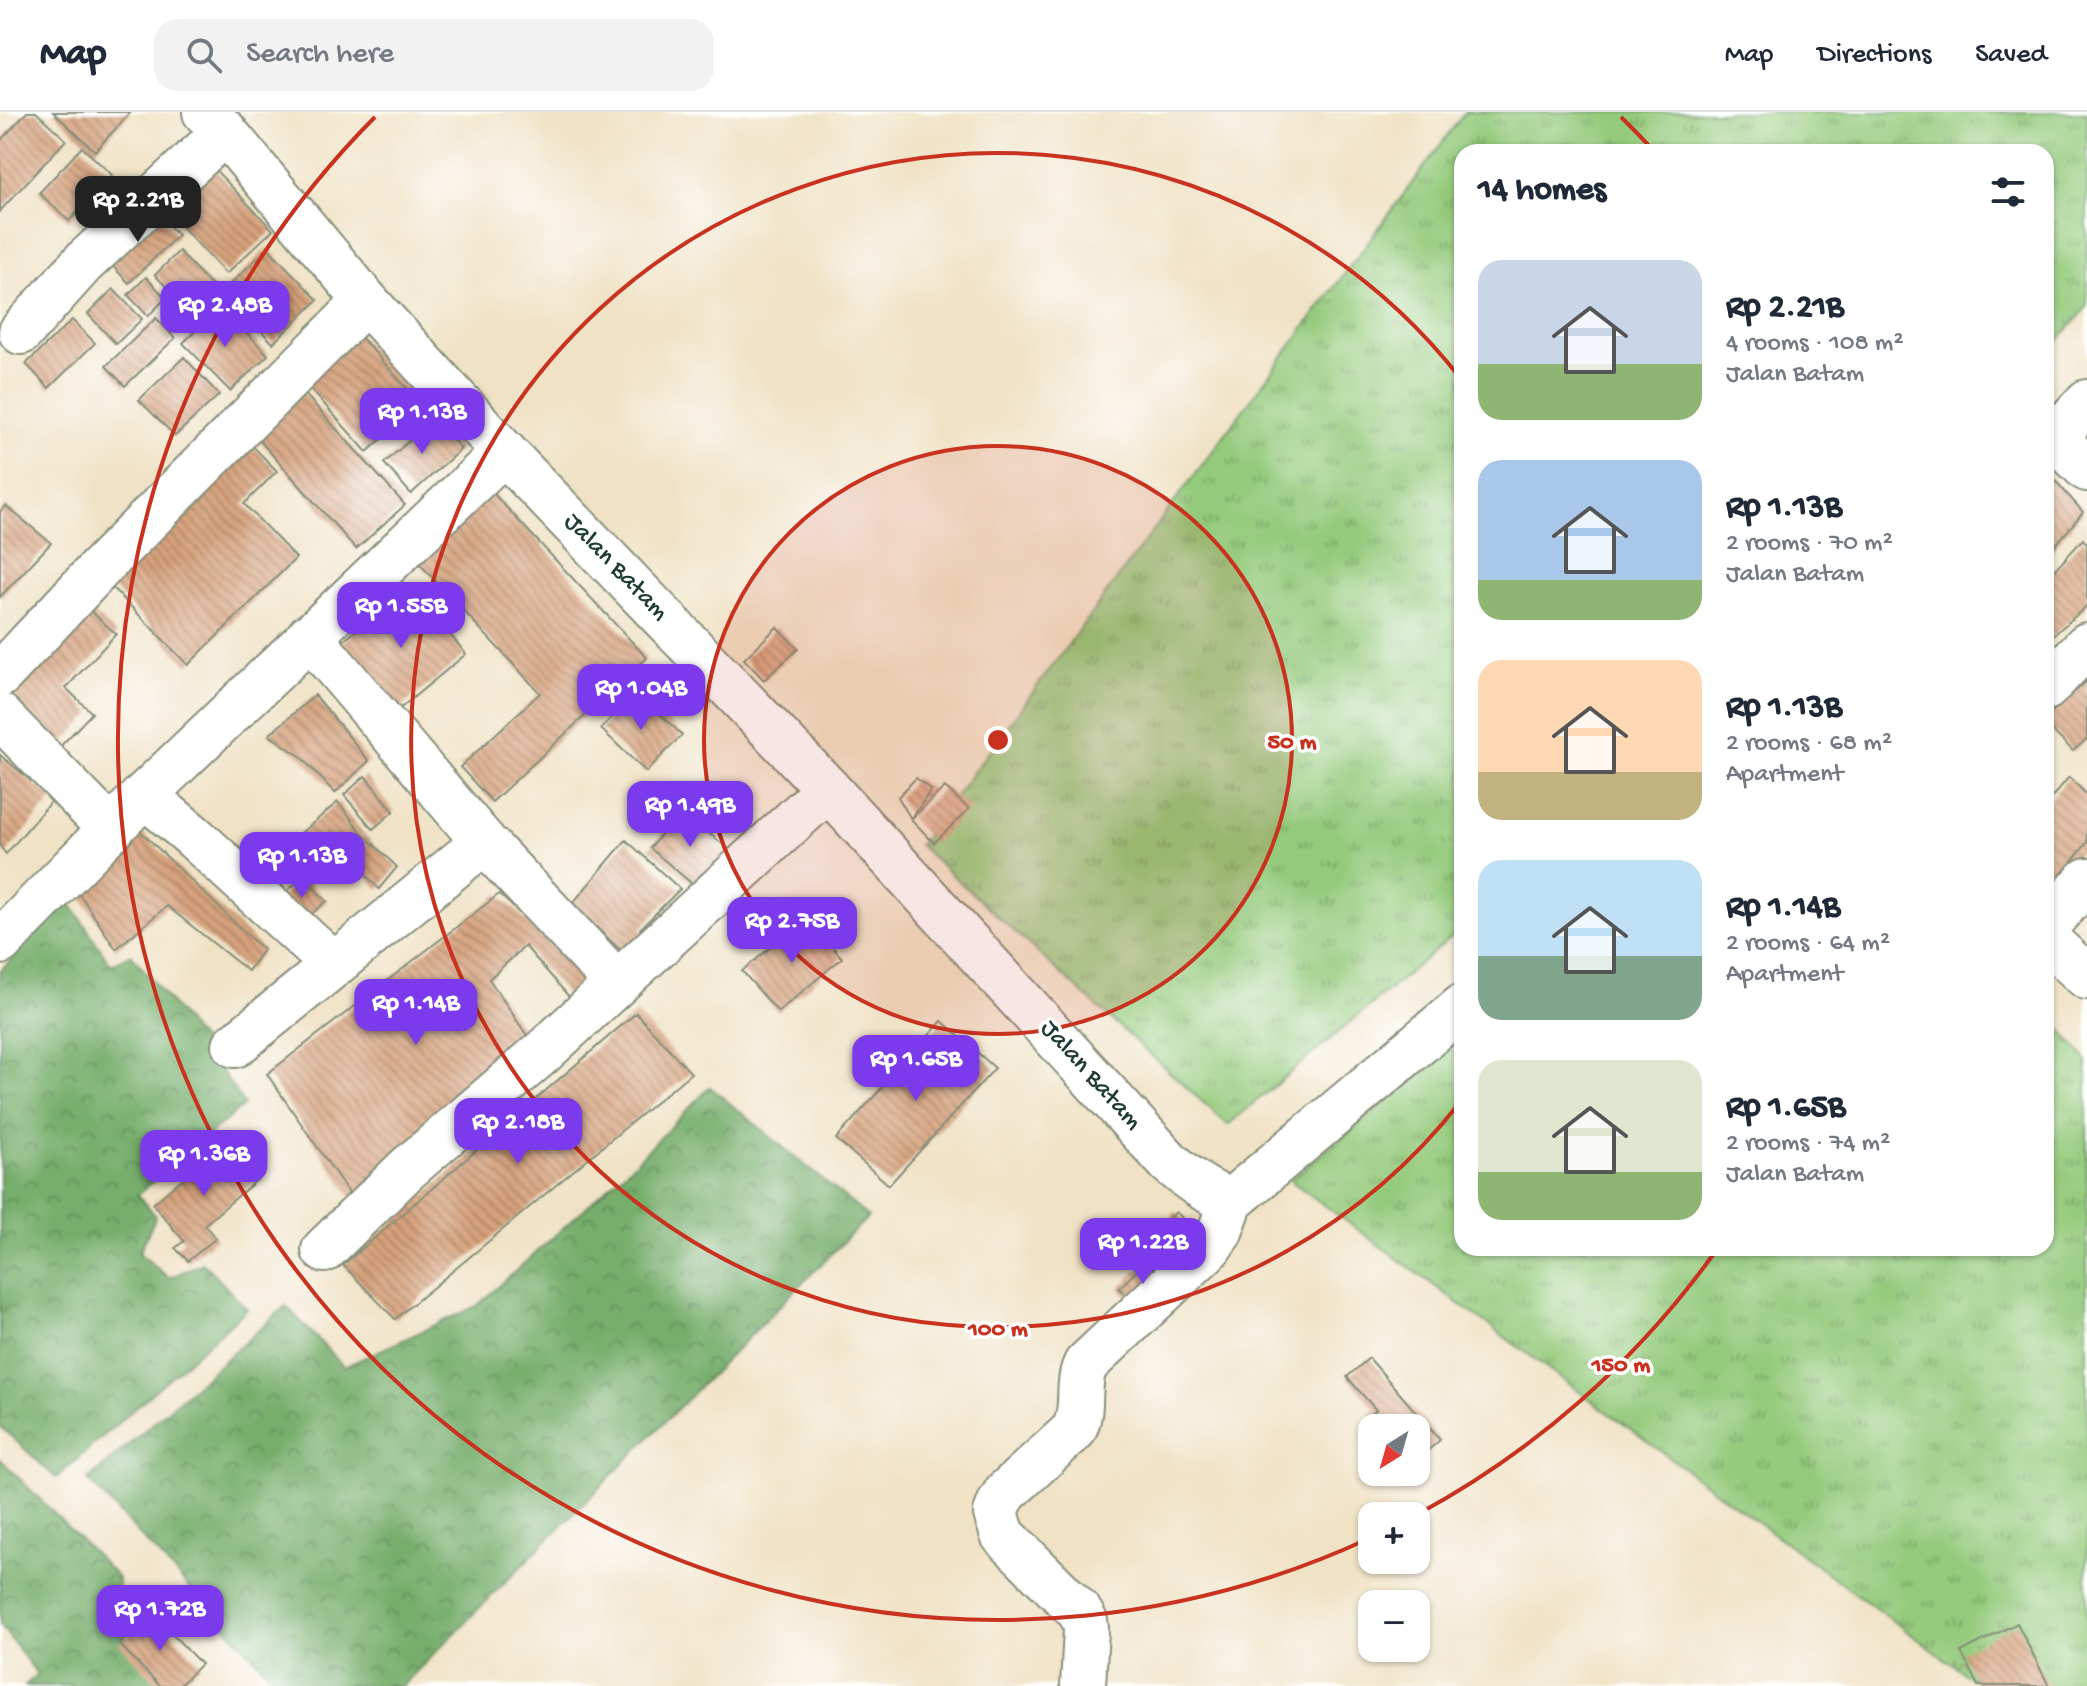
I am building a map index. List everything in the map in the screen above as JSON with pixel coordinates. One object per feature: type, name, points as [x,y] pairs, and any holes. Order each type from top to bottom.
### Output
[{"type":"street","name":"Jalan Batam","points":[[215,122],[366,301],[504,452],[828,789],[1169,1162],[1211,1194],[1231,1201]]},
{"type":"street","points":[[21,332],[215,122]]},
{"type":"street","points":[[0,675],[99,569],[366,301]]},
{"type":"street","points":[[2054,438],[2087,402]]},
{"type":"street","points":[[2054,445],[2087,469]]},
{"type":"street","points":[[0,942],[144,795],[504,452]]},
{"type":"street","points":[[309,636],[484,842],[617,983]]},
{"type":"street","points":[[2054,680],[2087,645]]},
{"type":"street","points":[[0,716],[111,830]]},
{"type":"street","points":[[324,1250],[407,1169],[543,1052],[828,789]]},
{"type":"street","points":[[144,795],[334,965]]},
{"type":"street","points":[[235,1045],[484,842]]},
{"type":"street","points":[[2054,917],[2087,880]]},
{"type":"street","points":[[2054,946],[2087,977]]},
{"type":"street","points":[[1083,1686],[1085,1621],[1079,1611],[1003,1535],[996,1513],[1000,1502],[1006,1492],[1079,1422],[1081,1375],[1086,1364],[1209,1248],[1220,1232],[1231,1201],[1454,1014]]},
{"type":"green space","points":[[1465,112],[2087,112],[2087,307],[2054,346],[2054,144],[1454,144],[1454,935],[1228,1125],[919,845]]},
{"type":"green space","points":[[69,901],[111,965],[131,954],[203,1043],[244,1105],[137,1195],[156,1216],[139,1253],[169,1278],[203,1263],[247,1309],[56,1478],[0,1426],[0,971]]},
{"type":"green space","points":[[2054,1021],[2087,1061],[2087,1680],[2080,1686],[1982,1686],[1290,1180],[1454,1047],[1454,1256],[2054,1256]]},
{"type":"green space","points":[[710,1087],[868,1217],[402,1686],[281,1686],[88,1480],[286,1306],[344,1367],[477,1306],[636,1162]]},
{"type":"green space","points":[[0,1459],[118,1578],[118,1630],[170,1686],[25,1686],[37,1674],[0,1625]]},
{"type":"building","points":[[27,112],[36,112],[66,140],[0,211],[0,141]]},
{"type":"building","points":[[53,112],[131,112],[95,151]]},
{"type":"building","points":[[82,147],[112,175],[69,221],[39,193]]},
{"type":"building","points":[[201,155],[273,230],[226,274],[155,198]]},
{"type":"building","points":[[148,204],[178,235],[129,283],[99,252]]},
{"type":"building","points":[[268,248],[318,300],[273,343],[223,291]]},
{"type":"building","points":[[179,251],[220,295],[196,318],[155,275]]},
{"type":"building","points":[[146,277],[166,298],[148,316],[128,295]]},
{"type":"building","points":[[113,289],[142,319],[116,344],[88,314]]},
{"type":"building","points":[[221,306],[268,355],[230,391],[183,343]]},
{"type":"building","points":[[156,318],[175,338],[125,386],[106,366]]},
{"type":"building","points":[[72,320],[95,343],[49,388],[26,364]]},
{"type":"building","points":[[351,326],[421,404],[367,452],[298,375]]},
{"type":"building","points":[[184,357],[219,395],[175,436],[139,400]]},
{"type":"building","points":[[294,382],[405,505],[356,549],[246,425]]},
{"type":"building","points":[[434,419],[461,449],[411,494],[384,463]]},
{"type":"building","points":[[242,435],[277,471],[244,504],[296,558],[188,665],[99,574]]},
{"type":"building","points":[[2054,479],[2083,512],[2054,547]]},
{"type":"building","points":[[493,493],[647,658],[492,802],[460,767],[540,693],[418,562]]},
{"type":"building","points":[[6,506],[51,543],[0,597],[0,511]]},
{"type":"building","points":[[2083,539],[2087,544],[2087,606],[2054,635],[2054,571]]},
{"type":"building","points":[[411,586],[466,654],[392,715],[336,647]]},
{"type":"building","points":[[81,602],[116,634],[66,688],[92,713],[54,753],[0,689]]},
{"type":"building","points":[[777,627],[798,649],[764,680],[744,659]]},
{"type":"building","points":[[2087,681],[2087,739],[2073,751],[2054,733],[2054,710]]},
{"type":"building","points":[[636,691],[682,735],[646,772],[601,729]]},
{"type":"building","points":[[315,695],[369,761],[335,793],[300,756],[269,735]]},
{"type":"building","points":[[0,755],[53,799],[6,854],[0,846]]},
{"type":"building","points":[[365,776],[394,811],[373,829],[344,795]]},
{"type":"building","points":[[2069,777],[2087,795],[2087,843],[2054,883],[2054,795]]},
{"type":"building","points":[[916,778],[931,790],[911,819],[898,797]]},
{"type":"building","points":[[945,787],[969,809],[934,843],[911,819]]},
{"type":"building","points":[[338,802],[363,834],[311,875],[283,848]]},
{"type":"building","points":[[681,810],[731,851],[697,888],[650,848]]},
{"type":"building","points":[[134,825],[263,950],[248,971],[167,906],[116,949],[70,880]]},
{"type":"building","points":[[363,834],[397,867],[379,889],[349,857]]},
{"type":"building","points":[[626,840],[680,889],[640,929],[654,940],[633,962],[572,904]]},
{"type":"building","points":[[302,877],[327,901],[301,923],[278,900]]},
{"type":"building","points":[[499,894],[599,988],[577,1006],[525,946],[489,979],[530,1040],[355,1202],[267,1074]]},
{"type":"building","points":[[807,917],[842,958],[778,1012],[742,971]]},
{"type":"building","points":[[636,1013],[691,1073],[395,1319],[343,1265]]},
{"type":"building","points":[[942,1021],[995,1068],[889,1185],[836,1139]]},
{"type":"building","points":[[225,1142],[257,1180],[204,1225],[216,1238],[188,1261],[175,1248],[184,1241],[153,1204]]},
{"type":"building","points":[[1176,1212],[1207,1242],[1168,1281],[1137,1250]]},
{"type":"building","points":[[1146,1262],[1167,1284],[1140,1310],[1119,1288]]},
{"type":"building","points":[[1369,1358],[1417,1414],[1371,1414],[1376,1410],[1347,1377]]},
{"type":"building","points":[[1430,1428],[1440,1440],[1430,1449]]},
{"type":"building","points":[[152,1613],[201,1664],[179,1686],[160,1686],[119,1644]]},
{"type":"building","points":[[2017,1623],[2049,1686],[1978,1686],[1961,1652]]}]
